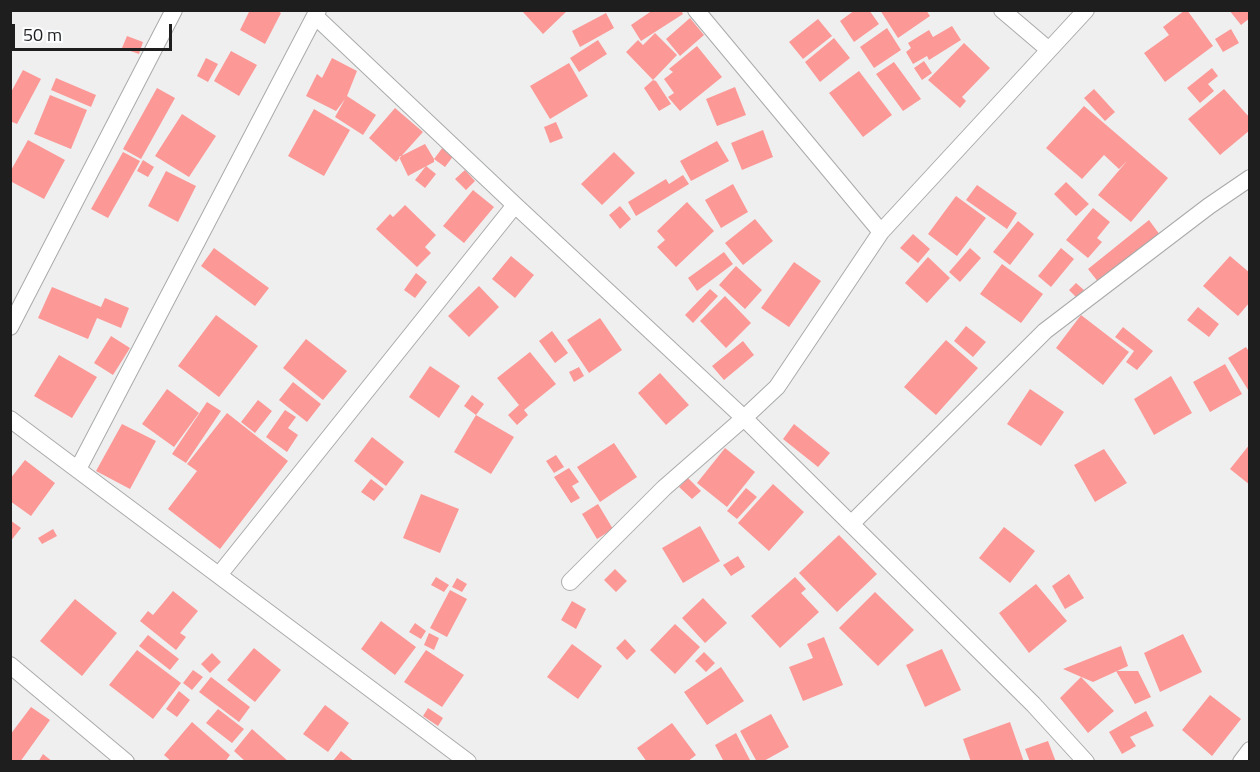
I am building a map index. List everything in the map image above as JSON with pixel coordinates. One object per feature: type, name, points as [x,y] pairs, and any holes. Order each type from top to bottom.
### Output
[{"type":"street","points":[[10,327],[174,10]]},
{"type":"street","points":[[696,10],[881,232]]},
{"type":"street","points":[[1002,10],[1049,50]]},
{"type":"street","points":[[570,582],[663,488],[777,387],[881,232],[1086,10]]},
{"type":"street","points":[[78,469],[317,13],[515,205],[744,418],[1032,704],[1086,762]]},
{"type":"street","points":[[851,524],[1045,331],[1209,206],[1250,178]]},
{"type":"street","points":[[219,575],[515,205]]},
{"type":"street","points":[[10,419],[468,762]]},
{"type":"street","points":[[10,665],[126,762]]},
{"type":"street","points":[[1241,762],[1250,750]]},
{"type":"building","points":[[250,10],[276,10],[281,13],[265,44],[240,30]]},
{"type":"building","points":[[525,10],[568,10],[543,34],[523,12]]},
{"type":"building","points":[[653,10],[681,10],[683,14],[641,41],[631,25]]},
{"type":"building","points":[[855,10],[869,10],[879,24],[854,42],[840,21]]},
{"type":"building","points":[[880,10],[926,10],[930,16],[898,38]]},
{"type":"building","points":[[1185,10],[1213,46],[1165,82],[1144,53],[1169,35],[1163,27]]},
{"type":"building","points":[[1229,10],[1250,10],[1250,18],[1241,25]]},
{"type":"building","points":[[606,13],[614,28],[580,47],[572,31]]},
{"type":"building","points":[[690,18],[704,35],[680,56],[666,39]]},
{"type":"building","points":[[818,19],[832,36],[803,59],[789,42]]},
{"type":"building","points":[[952,26],[961,40],[929,60],[927,56],[913,64],[906,52],[911,48],[908,43],[929,30],[933,37]]},
{"type":"building","points":[[887,28],[901,50],[874,68],[860,47]]},
{"type":"building","points":[[1231,29],[1239,43],[1223,52],[1215,39]]},
{"type":"building","points":[[655,33],[677,55],[653,80],[626,52],[638,40],[643,45]]},
{"type":"building","points":[[127,36],[143,42],[139,54],[122,48]]},
{"type":"building","points":[[834,38],[850,58],[820,82],[805,62]]},
{"type":"building","points":[[598,40],[607,54],[579,72],[570,58]]},
{"type":"building","points":[[964,43],[990,68],[962,97],[966,101],[960,108],[928,80]]},
{"type":"building","points":[[697,46],[722,77],[680,111],[668,97],[674,93],[664,79],[673,72],[669,69]]},
{"type":"building","points":[[231,51],[257,65],[239,96],[214,81]]},
{"type":"building","points":[[206,58],[218,64],[208,82],[197,76]]},
{"type":"building","points":[[332,58],[357,71],[347,96],[376,115],[363,135],[335,117],[345,99],[336,111],[306,96],[317,74],[322,78]]},
{"type":"building","points":[[924,61],[932,73],[922,80],[914,68]]},
{"type":"building","points":[[894,62],[921,99],[903,111],[876,74]]},
{"type":"building","points":[[569,63],[588,96],[550,119],[530,86]]},
{"type":"building","points":[[1212,68],[1218,76],[1208,84],[1214,91],[1200,103],[1187,88]]},
{"type":"building","points":[[23,70],[41,79],[17,124],[10,121],[10,94]]},
{"type":"building","points":[[859,71],[892,115],[863,137],[829,93]]},
{"type":"building","points":[[56,78],[96,95],[91,107],[51,90]]},
{"type":"building","points":[[653,80],[671,104],[659,111],[644,88]]},
{"type":"building","points":[[735,87],[746,115],[717,126],[706,99]]},
{"type":"building","points":[[157,88],[175,98],[141,159],[123,149]]},
{"type":"building","points":[[1094,89],[1115,112],[1105,121],[1084,98]]},
{"type":"building","points":[[1224,89],[1250,118],[1250,130],[1220,155],[1188,119]]},
{"type":"building","points":[[50,95],[87,110],[71,149],[34,134]]},
{"type":"building","points":[[1084,106],[1168,178],[1131,222],[1098,195],[1127,161],[1119,169],[1104,155],[1082,179],[1046,148]]},
{"type":"building","points":[[395,108],[423,132],[396,162],[369,138]]},
{"type":"building","points":[[314,109],[350,130],[324,176],[288,156]]},
{"type":"building","points":[[182,114],[216,136],[189,177],[155,156]]},
{"type":"building","points":[[556,122],[563,138],[550,143],[544,127]]},
{"type":"building","points":[[763,130],[773,157],[742,170],[731,143]]},
{"type":"building","points":[[28,140],[65,160],[44,199],[10,181],[10,172]]},
{"type":"building","points":[[717,141],[729,161],[691,181],[680,161]]},
{"type":"building","points":[[425,144],[434,162],[408,176],[399,157]]},
{"type":"building","points":[[443,147],[454,155],[445,167],[434,159]]},
{"type":"building","points":[[123,152],[140,161],[108,218],[91,209]]},
{"type":"building","points":[[614,152],[635,173],[602,205],[581,184]]},
{"type":"building","points":[[143,160],[154,167],[148,177],[137,171]]},
{"type":"building","points":[[426,166],[436,174],[425,188],[415,180]]},
{"type":"building","points":[[465,170],[475,181],[466,190],[455,179]]},
{"type":"building","points":[[166,171],[196,186],[178,222],[148,206]]},
{"type":"building","points":[[683,175],[689,184],[636,216],[628,202],[666,179],[669,184]]},
{"type":"building","points":[[1066,182],[1089,204],[1076,216],[1054,194]]},
{"type":"building","points":[[733,184],[748,212],[721,228],[705,200]]},
{"type":"building","points":[[977,185],[1017,213],[1007,229],[966,200]]},
{"type":"building","points":[[473,190],[494,207],[464,243],[443,226]]},
{"type":"building","points":[[956,196],[986,218],[957,256],[928,234]]},
{"type":"building","points":[[687,202],[714,231],[676,267],[657,247],[665,240],[657,231]]},
{"type":"building","points":[[405,205],[436,235],[425,247],[431,253],[417,267],[376,229],[390,214],[393,217]]},
{"type":"building","points":[[620,206],[631,219],[620,229],[609,215]]},
{"type":"building","points":[[1093,208],[1110,222],[1097,238],[1102,242],[1088,258],[1066,240]]},
{"type":"building","points":[[755,219],[773,241],[743,265],[725,243]]},
{"type":"building","points":[[1149,220],[1160,235],[1099,283],[1088,269]]},
{"type":"building","points":[[1018,221],[1034,234],[1010,265],[993,252]]},
{"type":"building","points":[[913,234],[930,249],[918,263],[900,248]]},
{"type":"building","points":[[214,248],[269,288],[255,306],[201,266]]},
{"type":"building","points":[[970,248],[981,258],[960,282],[949,272]]},
{"type":"building","points":[[1061,248],[1074,259],[1051,287],[1038,276]]},
{"type":"building","points":[[724,252],[733,264],[697,291],[688,278]]},
{"type":"building","points":[[511,256],[534,275],[515,298],[492,279]]},
{"type":"building","points":[[1230,256],[1250,273],[1250,302],[1238,316],[1203,286]]},
{"type":"building","points":[[928,257],[950,278],[927,303],[905,283]]},
{"type":"building","points":[[794,262],[821,281],[789,327],[761,308]]},
{"type":"building","points":[[1002,264],[1043,294],[1021,323],[980,294]]},
{"type":"building","points":[[736,266],[762,290],[745,309],[719,285]]},
{"type":"building","points":[[416,273],[427,282],[415,298],[404,290]]},
{"type":"building","points":[[1076,283],[1084,290],[1076,297],[1069,290]]},
{"type":"building","points":[[479,286],[499,307],[469,337],[448,316]]},
{"type":"building","points":[[52,287],[101,307],[105,298],[129,308],[121,328],[97,318],[88,339],[38,318]]},
{"type":"building","points":[[710,289],[718,296],[693,323],[685,315]]},
{"type":"building","points":[[725,296],[751,323],[726,348],[700,321]]},
{"type":"building","points":[[1198,307],[1219,324],[1209,337],[1187,320]]},
{"type":"building","points":[[216,315],[258,346],[219,397],[178,366]]},
{"type":"building","points":[[1081,315],[1129,352],[1103,385],[1056,348]]},
{"type":"building","points":[[600,318],[622,350],[589,373],[567,340]]},
{"type":"building","points":[[966,326],[986,342],[973,357],[954,341]]},
{"type":"building","points":[[1123,327],[1153,351],[1137,370],[1126,362],[1134,351],[1115,337]]},
{"type":"building","points":[[552,331],[568,353],[555,363],[539,341]]},
{"type":"building","points":[[111,336],[130,348],[113,375],[94,363]]},
{"type":"building","points":[[306,339],[347,371],[323,400],[283,368]]},
{"type":"building","points":[[946,340],[978,368],[936,415],[904,387]]},
{"type":"building","points":[[743,341],[754,355],[724,380],[712,366]]},
{"type":"building","points":[[1246,347],[1250,353],[1250,393],[1228,358]]},
{"type":"building","points":[[530,352],[556,384],[524,410],[528,415],[517,425],[508,415],[519,405],[497,378]]},
{"type":"building","points":[[59,355],[97,377],[72,418],[34,396]]},
{"type":"building","points":[[1225,364],[1242,394],[1210,412],[1193,382]]},
{"type":"building","points":[[430,366],[460,386],[439,418],[409,397]]},
{"type":"building","points":[[579,367],[584,376],[574,382],[569,372]]},
{"type":"building","points":[[660,373],[689,405],[666,425],[638,393]]},
{"type":"building","points":[[1171,376],[1192,413],[1154,435],[1134,399]]},
{"type":"building","points":[[293,382],[321,404],[307,422],[279,400]]},
{"type":"building","points":[[167,389],[199,413],[174,447],[142,424]]},
{"type":"building","points":[[1030,389],[1064,412],[1041,446],[1007,424]]},
{"type":"building","points":[[472,395],[484,404],[476,415],[464,406]]},
{"type":"building","points":[[258,400],[272,411],[255,433],[241,422]]},
{"type":"building","points":[[207,402],[221,411],[186,463],[172,454]]},
{"type":"building","points":[[285,410],[296,417],[288,428],[298,435],[287,452],[266,437]]},
{"type":"building","points":[[227,413],[288,461],[220,549],[168,509],[197,471],[187,464]]},
{"type":"building","points":[[476,415],[514,437],[491,474],[454,452]]},
{"type":"building","points":[[122,424],[156,441],[130,489],[96,471]]},
{"type":"building","points":[[794,424],[830,453],[818,467],[783,439]]},
{"type":"building","points":[[372,437],[404,462],[386,486],[354,461]]},
{"type":"building","points":[[614,443],[637,477],[600,502],[577,467]]},
{"type":"building","points":[[1250,444],[1250,485],[1230,469]]},
{"type":"building","points":[[725,448],[755,472],[727,507],[697,483]]},
{"type":"building","points":[[1104,449],[1127,483],[1095,502],[1074,465]]},
{"type":"building","points":[[556,455],[564,467],[554,473],[546,461]]},
{"type":"building","points":[[25,460],[55,483],[31,516],[10,501],[10,479]]},
{"type":"building","points":[[569,468],[579,482],[572,486],[580,498],[571,503],[554,477]]},
{"type":"building","points":[[688,478],[701,491],[692,499],[679,487]]},
{"type":"building","points":[[371,479],[384,489],[374,501],[361,492]]},
{"type":"building","points":[[773,484],[804,512],[769,551],[738,523]]},
{"type":"building","points":[[746,488],[757,497],[737,519],[727,511]]},
{"type":"building","points":[[421,494],[459,509],[440,553],[403,538]]},
{"type":"building","points":[[598,504],[613,529],[597,539],[582,514]]},
{"type":"building","points":[[10,520],[21,528],[10,542]]},
{"type":"building","points":[[700,526],[720,561],[683,583],[662,548]]},
{"type":"building","points":[[1004,527],[1035,551],[1010,583],[979,558]]},
{"type":"building","points":[[53,529],[57,536],[42,544],[38,538]]},
{"type":"building","points":[[839,535],[877,574],[837,612],[799,573]]},
{"type":"building","points":[[738,556],[745,567],[731,576],[723,565]]},
{"type":"building","points":[[615,569],[627,581],[616,592],[604,580]]},
{"type":"building","points":[[1069,574],[1084,598],[1065,609],[1052,586]]},
{"type":"building","points":[[436,577],[449,585],[444,592],[431,585]]},
{"type":"building","points":[[795,577],[806,589],[801,593],[819,612],[780,648],[751,616]]},
{"type":"building","points":[[457,578],[467,584],[462,592],[452,587]]},
{"type":"building","points":[[1036,584],[1067,621],[1029,653],[999,613]]},
{"type":"building","points":[[450,590],[467,599],[447,637],[430,628]]},
{"type":"building","points":[[173,591],[198,611],[180,633],[186,637],[176,650],[140,621],[148,611],[153,615]]},
{"type":"building","points":[[875,592],[914,630],[878,666],[839,628]]},
{"type":"building","points":[[703,598],[727,623],[705,643],[682,618]]},
{"type":"building","points":[[75,599],[117,633],[82,676],[40,641]]},
{"type":"building","points":[[572,601],[586,609],[576,629],[561,620]]},
{"type":"building","points":[[381,621],[416,647],[395,675],[361,649]]},
{"type":"building","points":[[415,623],[426,631],[421,639],[409,632]]},
{"type":"building","points":[[675,624],[700,647],[675,674],[650,650]]},
{"type":"building","points":[[429,633],[439,638],[434,650],[424,645]]},
{"type":"building","points":[[1183,634],[1202,672],[1160,692],[1144,653]]},
{"type":"building","points":[[148,635],[179,659],[170,670],[139,646]]},
{"type":"building","points":[[824,637],[843,685],[803,701],[789,667],[813,658],[807,644]]},
{"type":"building","points":[[625,639],[636,651],[627,660],[616,648]]},
{"type":"building","points":[[572,644],[602,666],[578,699],[547,677]]},
{"type":"building","points":[[1121,646],[1128,666],[1093,682],[1063,669]]},
{"type":"building","points":[[254,648],[281,670],[255,702],[227,680]]},
{"type":"building","points":[[942,649],[961,690],[925,707],[906,665]]},
{"type":"building","points":[[137,650],[181,683],[153,719],[109,685]]},
{"type":"building","points":[[426,650],[464,675],[442,707],[404,682]]},
{"type":"building","points":[[704,652],[715,663],[706,672],[695,661]]},
{"type":"building","points":[[212,653],[221,662],[210,673],[201,664]]},
{"type":"building","points":[[721,667],[744,701],[707,725],[684,692]]},
{"type":"building","points":[[193,670],[203,677],[192,690],[183,683]]},
{"type":"building","points":[[1116,671],[1138,671],[1151,697],[1135,704]]},
{"type":"building","points":[[211,677],[250,707],[239,722],[199,692]]},
{"type":"building","points":[[1081,677],[1114,711],[1088,733],[1060,698]]},
{"type":"building","points":[[179,691],[190,700],[177,717],[166,709]]},
{"type":"building","points":[[1210,695],[1241,719],[1212,756],[1182,730]]},
{"type":"building","points":[[325,705],[349,723],[328,752],[303,734]]},
{"type":"building","points":[[31,707],[50,720],[20,762],[10,762],[10,735]]},
{"type":"building","points":[[428,708],[443,718],[438,726],[423,716]]},
{"type":"building","points":[[218,709],[244,729],[232,743],[206,723]]},
{"type":"building","points":[[1146,711],[1154,726],[1130,737],[1136,746],[1122,754],[1109,732]]},
{"type":"building","points":[[771,714],[789,747],[762,762],[757,762],[740,731]]},
{"type":"building","points":[[192,722],[230,755],[225,762],[172,762],[164,755]]},
{"type":"building","points":[[1010,722],[1024,762],[971,762],[963,739]]},
{"type":"building","points":[[672,723],[696,755],[687,762],[647,762],[637,748]]},
{"type":"building","points":[[252,729],[289,762],[246,762],[234,751]]},
{"type":"building","points":[[736,733],[751,762],[724,762],[715,745]]},
{"type":"building","points":[[1048,741],[1056,762],[1030,762],[1025,749]]},
{"type":"building","points":[[341,751],[355,762],[332,762]]},
{"type":"building","points":[[43,754],[53,762],[38,762]]}]
